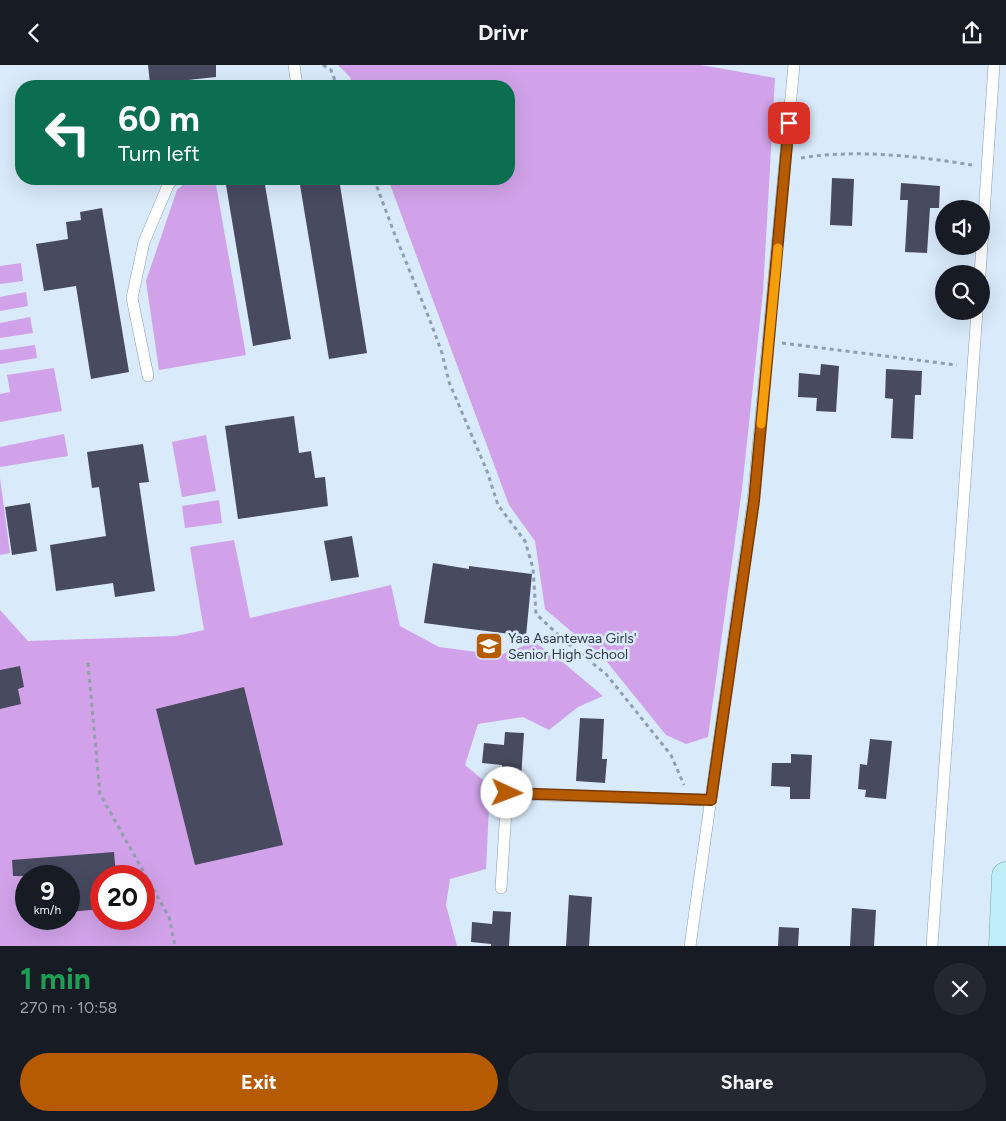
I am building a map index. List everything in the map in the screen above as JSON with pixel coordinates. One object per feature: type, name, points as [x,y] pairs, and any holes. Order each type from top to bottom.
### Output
[{"type":"main road","points":[[1003,946],[1006,876]]},
{"type":"lane","points":[[294,65],[297,80]]},
{"type":"lane","points":[[690,946],[754,501],[794,65]]},
{"type":"lane","points":[[981,265],[994,65]]},
{"type":"lane","points":[[148,376],[132,298],[144,242],[168,185]]},
{"type":"lane","points":[[932,946],[976,320]]},
{"type":"lane","points":[[501,888],[507,793],[711,800]]},
{"type":"path","points":[[323,65],[331,70],[335,80]]},
{"type":"path","points":[[786,161],[832,153],[932,158],[987,167]]},
{"type":"path","points":[[376,185],[433,327],[449,382],[487,471],[498,505],[525,541],[533,568],[536,614],[566,642],[606,674],[671,755],[690,799]]},
{"type":"path","points":[[769,341],[973,368]]},
{"type":"path","points":[[88,663],[100,794],[169,917],[176,946]]},
{"type":"shaded area","points":[[338,65],[701,65],[775,78],[763,292],[742,489],[708,737],[686,744],[666,735],[607,662],[545,609],[535,541],[509,505],[390,185],[515,185],[515,80],[351,80]]},
{"type":"shaded area","points":[[183,185],[216,185],[246,355],[159,370],[146,281],[177,190]]},
{"type":"shaded area","points":[[21,263],[23,281],[0,284],[0,266]]},
{"type":"shaded area","points":[[26,292],[28,306],[0,311],[0,297]]},
{"type":"shaded area","points":[[30,317],[33,333],[0,338],[0,323]]},
{"type":"shaded area","points":[[35,345],[37,358],[0,364],[0,350]]},
{"type":"shaded area","points":[[54,368],[62,411],[0,422],[0,394],[10,392],[7,375]]},
{"type":"shaded area","points":[[64,434],[68,456],[0,467],[0,447]]},
{"type":"shaded area","points":[[206,435],[216,491],[182,497],[172,442]]},
{"type":"shaded area","points":[[0,478],[10,553],[0,555]]},
{"type":"shaded area","points":[[219,500],[222,523],[185,528],[182,506]]},
{"type":"shaded area","points":[[234,540],[250,618],[391,585],[400,626],[439,647],[500,655],[534,642],[559,659],[603,696],[578,707],[549,730],[523,717],[478,724],[465,765],[490,786],[486,869],[450,879],[446,905],[457,946],[0,946],[0,610],[28,641],[176,636],[204,630],[190,547]]},
{"type":"building","points":[[148,65],[216,65],[216,77],[188,80],[150,80]]},
{"type":"building","points":[[832,178],[854,179],[852,226],[830,225]]},
{"type":"building","points":[[901,183],[940,186],[939,200],[935,200],[935,208],[930,208],[927,253],[905,252],[908,200],[900,200]]},
{"type":"building","points":[[226,185],[265,185],[291,339],[253,346]]},
{"type":"building","points":[[300,185],[340,185],[367,353],[329,359]]},
{"type":"building","points":[[102,208],[129,372],[91,379],[76,286],[44,291],[36,244],[68,239],[66,222],[81,220],[80,212]]},
{"type":"building","points":[[821,364],[839,366],[836,412],[816,411],[817,398],[798,397],[799,373],[820,375]]},
{"type":"building","points":[[886,369],[922,371],[921,395],[915,395],[913,439],[891,438],[893,399],[885,398]]},
{"type":"building","points":[[294,416],[299,453],[311,451],[315,478],[325,477],[328,506],[238,519],[225,426]]},
{"type":"building","points":[[143,444],[149,482],[139,483],[155,591],[115,597],[113,583],[56,591],[50,545],[106,536],[99,487],[92,488],[87,452]]},
{"type":"building","points":[[30,503],[37,551],[12,555],[5,507]]},
{"type":"building","points":[[352,536],[359,577],[331,581],[324,541]]},
{"type":"building","points":[[433,563],[469,569],[469,566],[532,574],[526,636],[424,623]]},
{"type":"building","points":[[20,666],[24,687],[18,689],[21,704],[0,709],[0,670]]},
{"type":"building","points":[[244,687],[283,845],[195,865],[156,709]]},
{"type":"building","points":[[580,718],[604,719],[602,759],[607,759],[605,783],[576,781]]},
{"type":"building","points":[[505,732],[524,733],[521,779],[501,778],[502,765],[482,763],[484,743],[504,745]]},
{"type":"building","points":[[870,739],[892,741],[886,799],[865,797],[866,790],[858,789],[860,764],[867,765]]},
{"type":"building","points":[[791,754],[812,755],[810,799],[790,799],[790,787],[771,786],[772,763],[791,763]]},
{"type":"building","points":[[114,852],[115,865],[90,865],[90,910],[80,911],[80,865],[15,865],[15,876],[13,876],[12,860]]},
{"type":"building","points":[[569,895],[592,897],[589,946],[566,946]]},
{"type":"building","points":[[852,908],[876,910],[874,946],[850,946]]},
{"type":"building","points":[[493,911],[511,912],[509,946],[491,946],[491,944],[471,942],[472,922],[492,924]]},
{"type":"building","points":[[779,927],[799,928],[798,946],[778,946]]},
{"type":"slow traffic","points":[[761,424],[778,248]]},
{"type":"place","name":"Yaa Asantewaa Girls' Senior High School","points":[[489,646]]},
{"type":"route","points":[[507,793],[711,800],[754,501],[789,123]]}]
